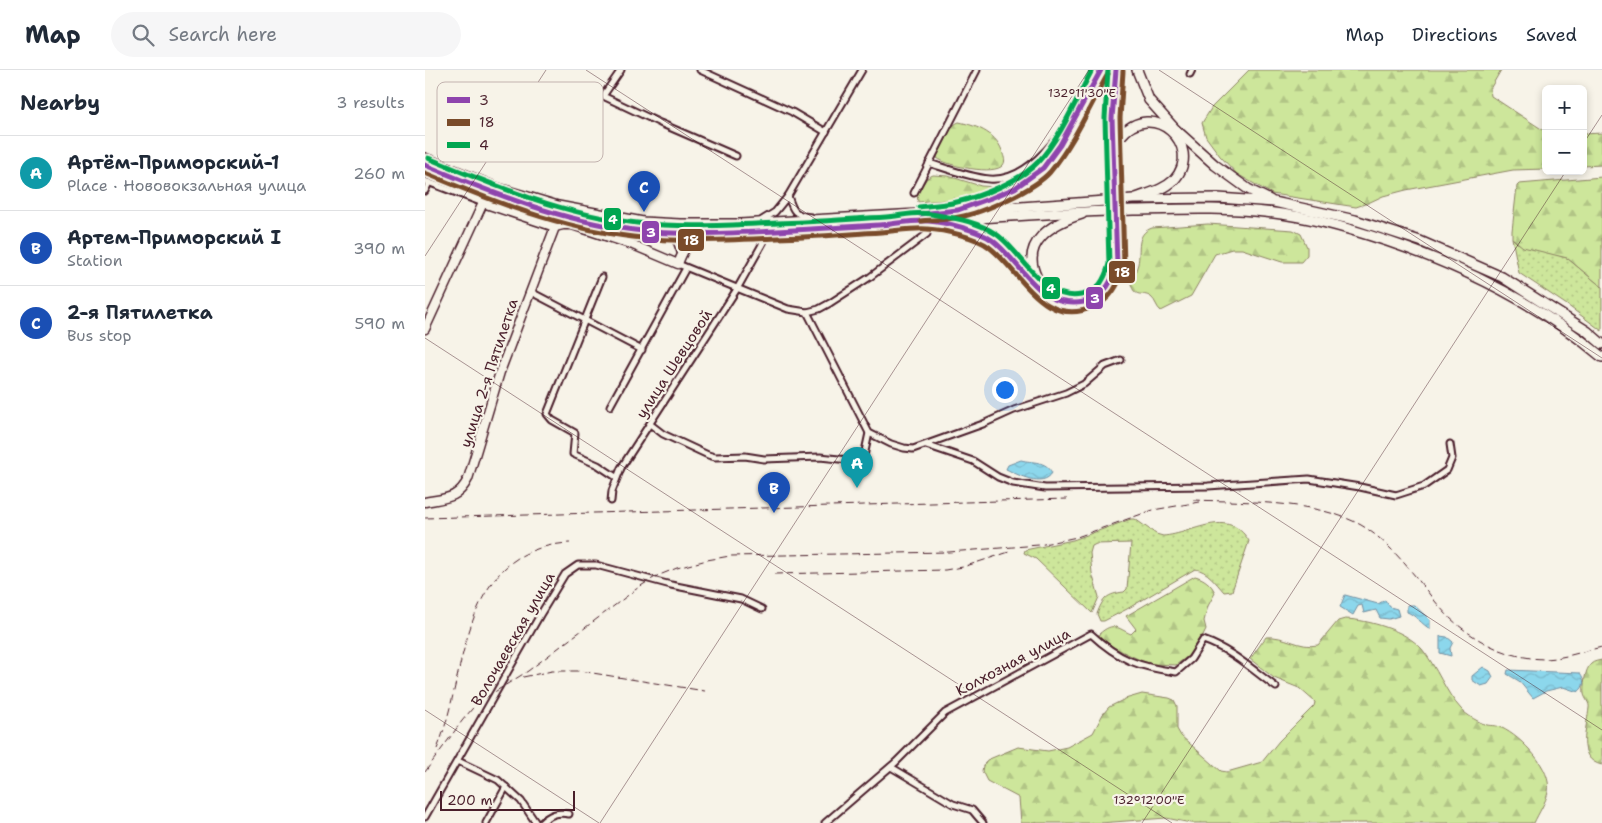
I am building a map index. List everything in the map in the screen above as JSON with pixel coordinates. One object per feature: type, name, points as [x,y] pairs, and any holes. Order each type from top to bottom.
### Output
[{"type":"main road","points":[[958,210],[1015,188],[1043,168],[1060,145],[1101,70]]},
{"type":"main road","points":[[928,221],[974,231],[995,242],[1010,256],[1041,292],[1057,302],[1080,304],[1097,298],[1105,291],[1112,280],[1117,265],[1111,118],[1116,70]]},
{"type":"main road","points":[[1137,70],[1149,100],[1175,129],[1215,165],[1248,189],[1274,202]]},
{"type":"main road","points":[[1113,151],[1119,137],[1143,122],[1159,123],[1169,128],[1177,137],[1182,149],[1183,162],[1181,171],[1173,181],[1162,189],[1133,199]]},
{"type":"main road","points":[[425,158],[498,188],[571,210],[643,222],[740,224],[1133,199],[1218,198],[1274,202],[1388,229],[1429,245],[1502,277],[1587,331],[1602,344]]},
{"type":"main road","points":[[425,165],[493,193],[587,222],[666,232],[701,233],[788,230],[1089,212],[1200,209],[1277,213],[1355,230],[1426,254],[1496,286],[1561,324],[1602,357]]},
{"type":"main road","points":[[425,329],[483,203],[555,227],[572,225],[633,245],[678,264],[682,253],[690,242],[701,233]]},
{"type":"main road","points":[[1057,302],[1043,290],[1035,275],[1032,263],[1033,253],[1038,239],[1046,231],[1062,220],[1089,212]]},
{"type":"main road","name":"улица 2-я Пятилетка","points":[[425,502],[455,496],[462,490],[469,479],[500,372],[555,227]]},
{"type":"main road","points":[[666,232],[678,242],[682,253]]},
{"type":"street","points":[[621,70],[603,96],[736,156]]},
{"type":"street","points":[[700,70],[792,112],[826,132]]},
{"type":"street","points":[[755,223],[768,217],[788,196],[862,70]]},
{"type":"street","points":[[914,193],[977,70]]},
{"type":"street","points":[[929,164],[990,179],[1006,178],[1021,170],[1055,140],[1085,92],[1096,70]]},
{"type":"street","points":[[425,191],[427,182],[483,203]]},
{"type":"street","points":[[788,196],[792,208],[797,214],[831,219]]},
{"type":"street","points":[[678,264],[788,309],[807,312],[838,298],[870,277],[927,234]]},
{"type":"street","name":"улица Шевцовой","points":[[611,501],[610,496],[616,477],[737,288],[764,241]]},
{"type":"street","points":[[610,406],[686,268]]},
{"type":"street","points":[[602,277],[547,414],[552,420],[575,433],[573,454],[598,465],[616,477]]},
{"type":"street","points":[[531,292],[642,350]]},
{"type":"street","points":[[807,312],[869,433],[882,441],[904,448],[913,449],[983,424],[1014,410],[1066,393],[1084,384],[1105,366],[1121,360]]},
{"type":"street","points":[[650,424],[663,434],[715,457],[745,456],[764,459],[785,459],[805,456],[858,461],[864,456],[869,433]]},
{"type":"street","points":[[926,444],[973,461],[998,477],[1013,483],[1045,488],[1208,486],[1309,479],[1396,495],[1424,486],[1447,470],[1451,458],[1451,444]]},
{"type":"street","name":"Волочаевская улица","points":[[425,817],[565,574],[578,565],[596,565],[671,585],[741,599],[762,610]]},
{"type":"street","name":"Колхозная улица","points":[[825,823],[891,767],[945,712],[1091,634],[1113,651],[1137,664],[1149,668],[1176,672],[1191,659],[1203,640],[1212,643],[1246,664],[1276,687]]},
{"type":"street","points":[[457,761],[498,780],[521,801],[536,823]]},
{"type":"street","points":[[891,767],[953,804],[972,810],[983,823]]},
{"type":"street","points":[[486,823],[506,787]]},
{"type":"street","points":[[541,823],[549,815],[569,814]]},
{"type":"green space","points":[[1249,70],[1501,70],[1490,89],[1491,96],[1542,129],[1542,169],[1513,170],[1406,190],[1383,196],[1356,207],[1272,194],[1237,174],[1206,137],[1202,123],[1212,107]]},
{"type":"green space","points":[[959,122],[973,126],[992,136],[997,141],[1005,160],[1003,165],[991,170],[971,169],[950,164],[937,158],[948,132]]},
{"type":"green space","points":[[1602,133],[1602,165],[1587,166],[1587,134]]},
{"type":"green space","points":[[933,175],[948,176],[981,186],[997,187],[998,189],[974,198],[918,202],[917,193],[927,178]]},
{"type":"green space","points":[[1602,177],[1602,287],[1567,258],[1523,247],[1512,238],[1512,231],[1517,186],[1519,184]]},
{"type":"green space","points":[[1208,224],[1293,230],[1301,234],[1307,247],[1307,255],[1301,262],[1282,262],[1242,249],[1232,249],[1215,254],[1191,296],[1161,311],[1151,297],[1135,292],[1131,284],[1138,264],[1143,234],[1152,228]]},
{"type":"green space","points":[[1512,238],[1517,243],[1567,258],[1602,287],[1602,331],[1519,273]]},
{"type":"green space","points":[[1135,519],[1156,534],[1163,536],[1220,524],[1231,525],[1241,531],[1249,541],[1232,591],[1224,592],[1207,574],[1195,569],[1127,609],[1104,621],[1100,621],[1097,614],[1106,598],[1113,594],[1124,592],[1127,589],[1131,543],[1096,544],[1092,546],[1090,553],[1092,573],[1099,597],[1092,613],[1036,559],[1024,553],[1025,550],[1073,540]]},
{"type":"green space","points":[[1195,576],[1207,582],[1215,593],[1208,606],[1204,621],[1206,629],[1201,639],[1188,656],[1176,665],[1151,664],[1140,660],[1115,648],[1099,637],[1099,634],[1104,630],[1112,627],[1131,634],[1136,629],[1126,616]]},
{"type":"green space","points":[[1345,619],[1365,621],[1386,627],[1415,642],[1427,656],[1450,695],[1463,711],[1484,724],[1498,726],[1510,732],[1526,746],[1541,764],[1548,783],[1547,796],[1534,823],[1191,823],[1166,818],[1100,823],[1021,823],[1019,798],[987,781],[982,771],[987,760],[1018,747],[1048,751],[1067,747],[1093,733],[1109,707],[1125,699],[1142,694],[1174,700],[1177,706],[1177,729],[1181,736],[1221,771],[1227,772],[1262,762],[1279,741],[1314,706],[1315,702],[1299,688],[1274,678],[1250,659],[1266,637],[1279,638],[1311,646],[1318,645],[1338,621]]},
{"type":"green space","points":[[1602,660],[1602,765],[1594,762],[1588,756],[1585,749],[1589,706],[1584,691],[1585,678],[1589,666],[1593,662]]},
{"type":"water","points":[[1021,460],[1042,464],[1052,473],[1043,480],[1037,480],[1023,477],[1006,469],[1008,465]]},
{"type":"water","points":[[1345,595],[1378,604],[1385,600],[1390,607],[1397,609],[1399,616],[1389,619],[1380,618],[1376,610],[1364,613],[1362,605],[1358,606],[1353,615],[1340,607]]},
{"type":"water","points":[[1407,605],[1414,605],[1430,620],[1430,629],[1407,612]]},
{"type":"water","points":[[1440,636],[1447,637],[1453,642],[1450,648],[1451,656],[1440,653]]},
{"type":"water","points":[[1483,667],[1490,671],[1493,677],[1488,684],[1481,686],[1472,680],[1472,676]]},
{"type":"water","points":[[1508,670],[1580,673],[1583,678],[1582,688],[1578,692],[1563,687],[1546,691],[1533,698],[1519,681],[1507,674]]},
{"type":"railway","points":[[425,518],[1067,499]]},
{"type":"railway","points":[[1193,500],[1257,502],[1301,507],[1323,511],[1361,525],[1384,542],[1450,618],[1471,635],[1494,648],[1519,656],[1546,659],[1602,647]]},
{"type":"railway","points":[[425,772],[477,703],[528,671],[639,587],[657,576],[677,568],[730,556],[949,552],[1039,545],[1077,537],[1153,510],[1200,502]]},
{"type":"railway","points":[[437,749],[447,719],[463,652],[473,620],[487,591],[506,567],[533,550],[570,543]]},
{"type":"railway","points":[[775,574],[945,570],[963,567],[1009,552]]},
{"type":"railway","points":[[523,677],[552,671],[580,671],[705,691]]},
{"type":"transit line","name":"4","points":[[919,207],[952,203],[978,196],[1000,187],[1030,169],[1054,142],[1092,70]]},
{"type":"transit line","name":"3","points":[[920,214],[958,210],[991,198],[1015,188],[1043,168],[1060,145],[1101,70]]},
{"type":"transit line","name":"4","points":[[438,162],[504,189],[556,206],[610,219],[637,223],[689,226],[724,225],[886,217],[920,213],[956,219],[973,223],[996,234],[1006,242],[1044,284],[1055,291],[1067,295],[1081,295],[1087,294],[1100,284],[1109,264],[1105,118],[1108,70]]},
{"type":"transit line","name":"3","points":[[425,165],[527,205],[580,220],[634,230],[705,234],[922,221],[952,225],[970,230],[992,240],[1043,292],[1055,299],[1068,303],[1084,302],[1091,300],[1106,289],[1117,265],[1112,118],[1116,70]]},
{"type":"transit line","name":"18","points":[[425,173],[475,194],[527,212],[579,227],[633,237],[669,240],[706,240],[804,237],[916,229],[951,232],[976,240],[989,247],[1001,257],[1034,294],[1047,304],[1060,310],[1075,312],[1093,307],[1105,300],[1117,285],[1124,266],[1120,118],[1123,71]]},
{"type":"transit line","name":"18","points":[[921,221],[954,218],[981,211],[1007,200],[1042,179],[1050,172],[1067,149],[1108,74]]},
{"type":"transit line","name":"4","points":[[428,158],[437,162]]},
{"type":"place","name":"2-я Пятилетка","points":[[644,212]]},
{"type":"place","name":"Артём-Приморский-1","points":[[857,488]]},
{"type":"place","name":"Артем-Приморский I","points":[[774,513]]}]
